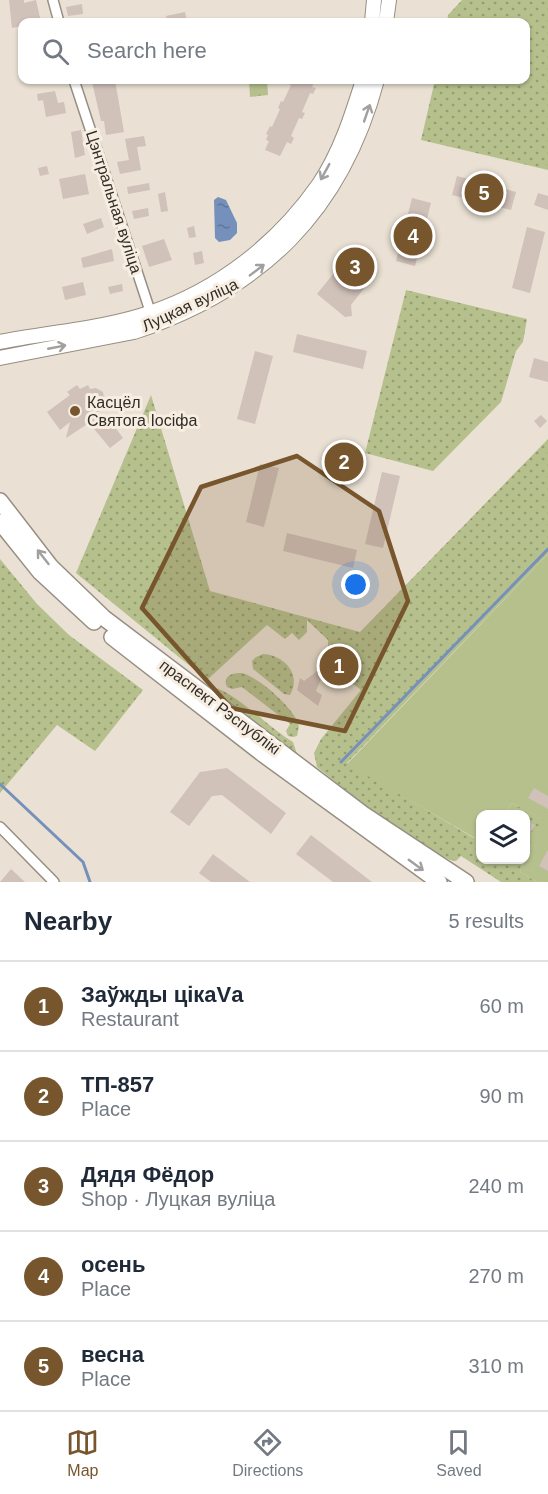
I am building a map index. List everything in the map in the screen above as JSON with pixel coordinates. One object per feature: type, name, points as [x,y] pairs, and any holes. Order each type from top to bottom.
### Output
[{"type":"main road","name":"праспект Рэспублікі","points":[[0,501],[51,567],[104,618],[363,814],[466,882]]},
{"type":"main road","name":"праспект Рэспублікі","points":[[0,522],[46,579],[113,638],[264,755],[439,882]]},
{"type":"street","points":[[53,0],[58,18]]},
{"type":"street","points":[[372,18],[374,0]]},
{"type":"street","points":[[387,18],[389,0]]},
{"type":"street","name":"Цэнтральная вуліца","points":[[75,84],[152,319]]},
{"type":"street","name":"Луцкая вуліца","points":[[0,358],[134,332],[181,300],[241,265],[280,230],[301,207],[327,170],[351,117],[362,84]]},
{"type":"street","name":"Луцкая вуліца","points":[[0,342],[152,319],[220,295],[256,271],[291,240],[330,192],[347,163],[365,120],[376,84]]},
{"type":"street","points":[[0,827],[54,882]]},
{"type":"highlighted area","points":[[297,456],[379,511],[408,601],[345,731],[231,708],[142,608],[201,487]]},
{"type":"green space","points":[[462,0],[548,0],[548,170],[421,140],[434,84],[530,84],[530,18],[448,18]]},
{"type":"green space","points":[[249,84],[267,84],[268,95],[250,97]]},
{"type":"green space","points":[[406,290],[527,319],[523,342],[516,351],[501,402],[433,471],[365,453]]},
{"type":"green space","points":[[151,395],[210,591],[360,632],[548,439],[548,554],[347,763],[476,838],[476,864],[523,864],[520,872],[537,882],[501,882],[461,856],[456,861],[450,860],[391,827],[317,767],[314,753],[321,739],[361,690],[344,677],[352,666],[328,649],[328,640],[307,620],[307,632],[299,640],[292,633],[285,639],[267,625],[207,680],[76,573]]},
{"type":"green space","points":[[548,554],[548,882],[537,882],[520,872],[523,864],[530,864],[530,843],[543,820],[530,813],[530,810],[525,810],[512,803],[507,810],[476,810],[475,838],[347,764]]},
{"type":"green space","points":[[0,559],[37,604],[69,635],[143,690],[95,751],[57,725],[0,793]]},
{"type":"green space","points":[[263,654],[278,658],[289,667],[294,680],[290,695],[284,694],[253,669],[252,661]]},
{"type":"green space","points":[[242,673],[258,681],[291,711],[299,726],[297,736],[288,736],[286,731],[290,724],[242,687],[232,689],[227,687],[227,677]]},
{"type":"green space","points":[[215,688],[232,696],[293,742],[297,754],[212,691]]},
{"type":"green space","points":[[512,803],[525,810],[507,810]]},
{"type":"green space","points":[[530,813],[544,820],[530,846]]},
{"type":"water","points":[[218,197],[226,200],[237,223],[237,233],[230,240],[219,242],[215,238],[214,200]]},
{"type":"building","points":[[9,0],[24,0],[24,3],[36,0],[40,18],[18,18],[18,27],[12,28]]},
{"type":"building","points":[[82,4],[83,14],[68,16],[66,7]]},
{"type":"building","points":[[185,12],[186,18],[166,18],[166,16]]},
{"type":"building","points":[[92,84],[116,84],[124,132],[106,135],[104,121],[101,121]]},
{"type":"building","points":[[289,84],[313,84],[312,87],[316,88],[313,94],[310,93],[302,112],[305,113],[302,119],[299,118],[291,136],[294,138],[291,144],[287,142],[280,156],[265,150],[269,141],[266,140],[268,135],[266,134],[270,126],[272,127],[281,101],[283,102],[291,85]]},
{"type":"building","points":[[55,91],[58,103],[64,102],[66,113],[46,117],[43,100],[38,101],[37,94]]},
{"type":"building","points":[[81,130],[85,155],[75,158],[71,132]]},
{"type":"building","points":[[144,136],[146,146],[137,147],[141,170],[120,174],[117,162],[129,160],[125,139]]},
{"type":"building","points":[[47,166],[49,174],[40,176],[38,168]]},
{"type":"building","points":[[85,174],[89,194],[63,199],[59,179]]},
{"type":"building","points":[[457,176],[516,192],[511,210],[452,195]]},
{"type":"building","points":[[149,183],[150,190],[128,194],[127,187]]},
{"type":"building","points":[[165,192],[168,211],[161,212],[158,194]]},
{"type":"building","points":[[538,193],[548,196],[548,210],[534,205]]},
{"type":"building","points":[[412,198],[431,203],[415,266],[396,261]]},
{"type":"building","points":[[148,208],[149,216],[134,219],[132,211]]},
{"type":"building","points":[[101,218],[104,227],[87,234],[83,224]]},
{"type":"building","points":[[194,226],[196,237],[189,238],[187,228]]},
{"type":"building","points":[[527,227],[545,232],[530,293],[512,288]]},
{"type":"building","points":[[164,239],[172,260],[149,267],[142,246]]},
{"type":"building","points":[[112,249],[114,261],[83,268],[81,258]]},
{"type":"building","points":[[202,251],[204,263],[195,265],[193,253]]},
{"type":"building","points":[[350,253],[376,273],[351,305],[352,316],[345,317],[317,294]]},
{"type":"building","points":[[83,282],[86,295],[65,300],[62,287]]},
{"type":"building","points":[[122,284],[123,291],[110,294],[108,287]]},
{"type":"building","points":[[297,334],[367,351],[363,369],[293,352]]},
{"type":"building","points":[[255,351],[273,356],[255,424],[237,419]]},
{"type":"building","points":[[534,358],[548,362],[548,382],[529,377]]},
{"type":"building","name":"Касцёл Святога Іосіфа","points":[[77,385],[80,389],[88,385],[90,389],[96,388],[103,392],[104,398],[101,404],[104,407],[97,413],[107,427],[112,423],[123,438],[110,448],[89,423],[66,438],[70,422],[60,430],[47,412],[70,395],[67,392]]},
{"type":"building","points":[[541,415],[547,421],[540,428],[534,421]]},
{"type":"building","points":[[339,456],[351,458],[349,469],[337,466]]},
{"type":"building","points":[[260,464],[279,468],[264,527],[246,522]]},
{"type":"building","points":[[382,472],[400,476],[383,548],[365,544]]},
{"type":"building","points":[[287,533],[357,550],[353,568],[283,551]]},
{"type":"building","points":[[329,652],[347,666],[336,681],[324,672],[316,691],[322,695],[318,706],[297,690],[300,678],[304,681],[320,669],[317,667]]},
{"type":"building","points":[[227,768],[286,813],[271,834],[222,795],[212,796],[189,826],[170,812],[200,772]]},
{"type":"building","points":[[534,788],[548,796],[548,809],[528,798]]},
{"type":"building","points":[[530,822],[535,825],[530,834]]},
{"type":"building","points":[[311,835],[372,882],[333,882],[296,854]]},
{"type":"building","points":[[548,850],[548,871],[539,866]]},
{"type":"building","points":[[213,854],[250,882],[211,882],[199,873]]},
{"type":"building","points":[[11,869],[25,882],[0,882]]},
{"type":"waterway","points":[[341,762],[548,549]]},
{"type":"waterway","points":[[0,784],[83,862],[90,882]]},
{"type":"place","name":"весна","points":[[484,193]]},
{"type":"place","name":"осень","points":[[413,236]]},
{"type":"place","name":"Дядя Фёдор","points":[[355,267]]},
{"type":"place","name":"Касцёл Святога Іосіфа","points":[[75,411]]},
{"type":"place","name":"ТП-857","points":[[344,462]]},
{"type":"place","name":"Заўжды цікаVа","points":[[339,666]]}]
